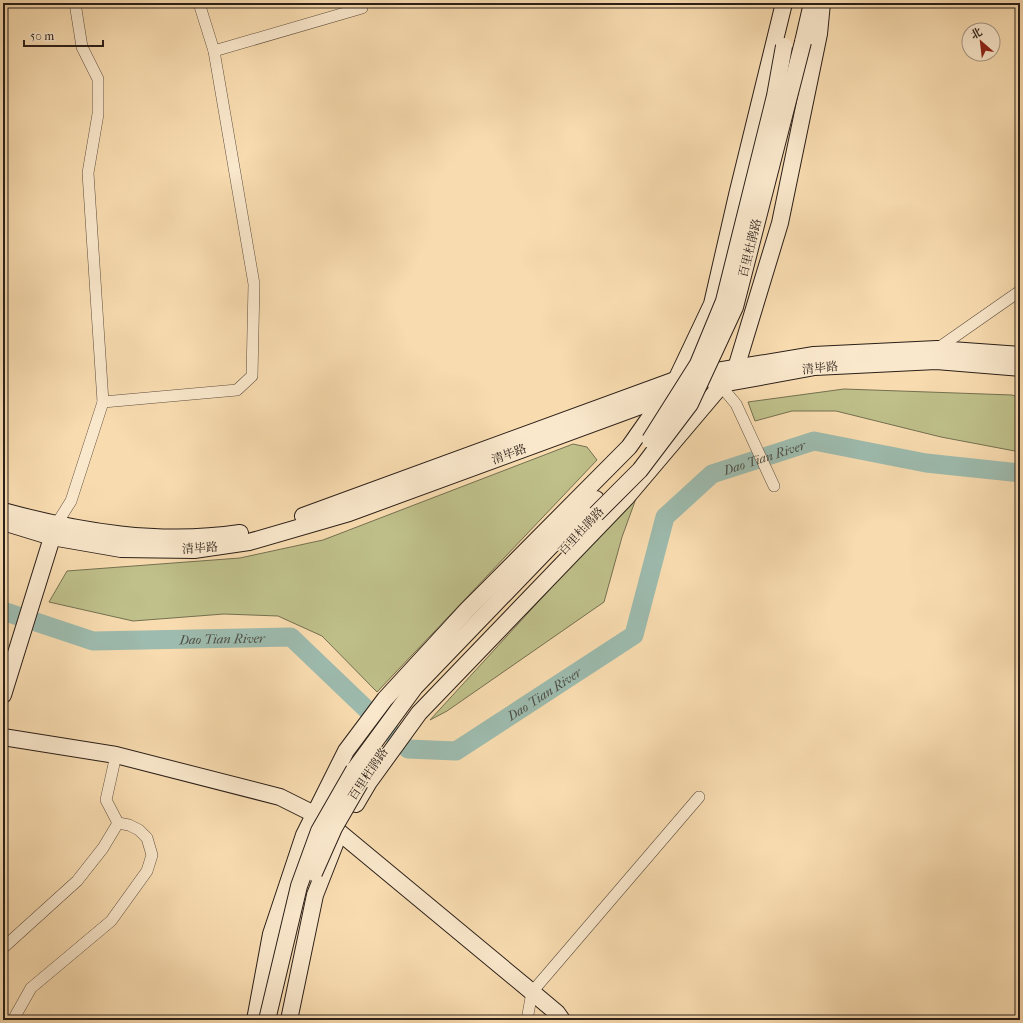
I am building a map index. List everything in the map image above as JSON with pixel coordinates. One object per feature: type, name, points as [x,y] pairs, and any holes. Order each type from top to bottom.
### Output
[{"type":"main road","points":[[255,1020],[271,934],[304,834],[348,748],[385,699],[466,611],[629,447],[676,380],[712,304],[784,3]]},
{"type":"main road","name":"百里杜鹃路","points":[[267,1020],[299,886],[319,831],[354,770],[415,687],[596,499],[638,458],[698,364],[724,301],[775,96],[791,3]]},
{"type":"main road","name":"百里杜鹃路","points":[[277,1020],[311,880],[360,783],[422,699],[640,470],[690,404],[735,307],[812,3]]},
{"type":"main road","points":[[289,1020],[315,895],[336,830],[420,713],[626,498],[720,385],[736,368],[780,223],[819,34],[822,3]]},
{"type":"main road","points":[[3,510],[54,531],[176,538],[211,537],[265,528],[317,511],[686,376],[814,355],[937,349],[1020,355]]},
{"type":"main road","name":"清毕路","points":[[3,522],[54,531],[121,549],[194,550],[249,542],[349,513],[690,388],[720,385],[815,367],[936,361],[1020,368]]},
{"type":"main road","points":[[3,695],[54,531]]},
{"type":"main road","points":[[3,737],[116,755],[280,797],[314,814],[336,830],[532,992],[557,1013],[562,1020]]},
{"type":"street","points":[[54,531],[71,501],[103,402],[88,173],[98,114],[98,79],[82,48],[75,3]]},
{"type":"street","points":[[103,402],[237,390],[252,376],[254,284],[214,51],[199,3]]},
{"type":"street","points":[[214,51],[362,8]]},
{"type":"street","points":[[922,362],[937,349],[1020,291]]},
{"type":"street","points":[[720,385],[736,404],[774,486]]},
{"type":"street","points":[[116,755],[106,800],[118,823]]},
{"type":"street","points":[[527,1020],[532,992],[699,797]]},
{"type":"street","points":[[3,948],[77,881],[103,848],[118,823]]},
{"type":"street","points":[[12,1020],[31,988],[111,921],[147,872],[152,855],[147,838],[139,830],[129,825],[118,823]]},
{"type":"green space","points":[[844,389],[1012,395],[1020,398],[1020,452],[941,437],[836,411],[792,411],[755,421],[748,402]]},
{"type":"green space","points":[[573,444],[587,447],[597,460],[377,692],[322,636],[278,616],[224,614],[133,621],[49,602],[67,571],[240,558],[323,540]]},
{"type":"green space","points":[[638,493],[622,537],[604,602],[447,711],[430,720]]},
{"type":"waterway","name":"Dao Tian River","points":[[3,611],[93,641],[291,637],[408,749],[456,751],[634,635],[665,517],[712,474],[814,441],[926,463],[1020,473]]}]
